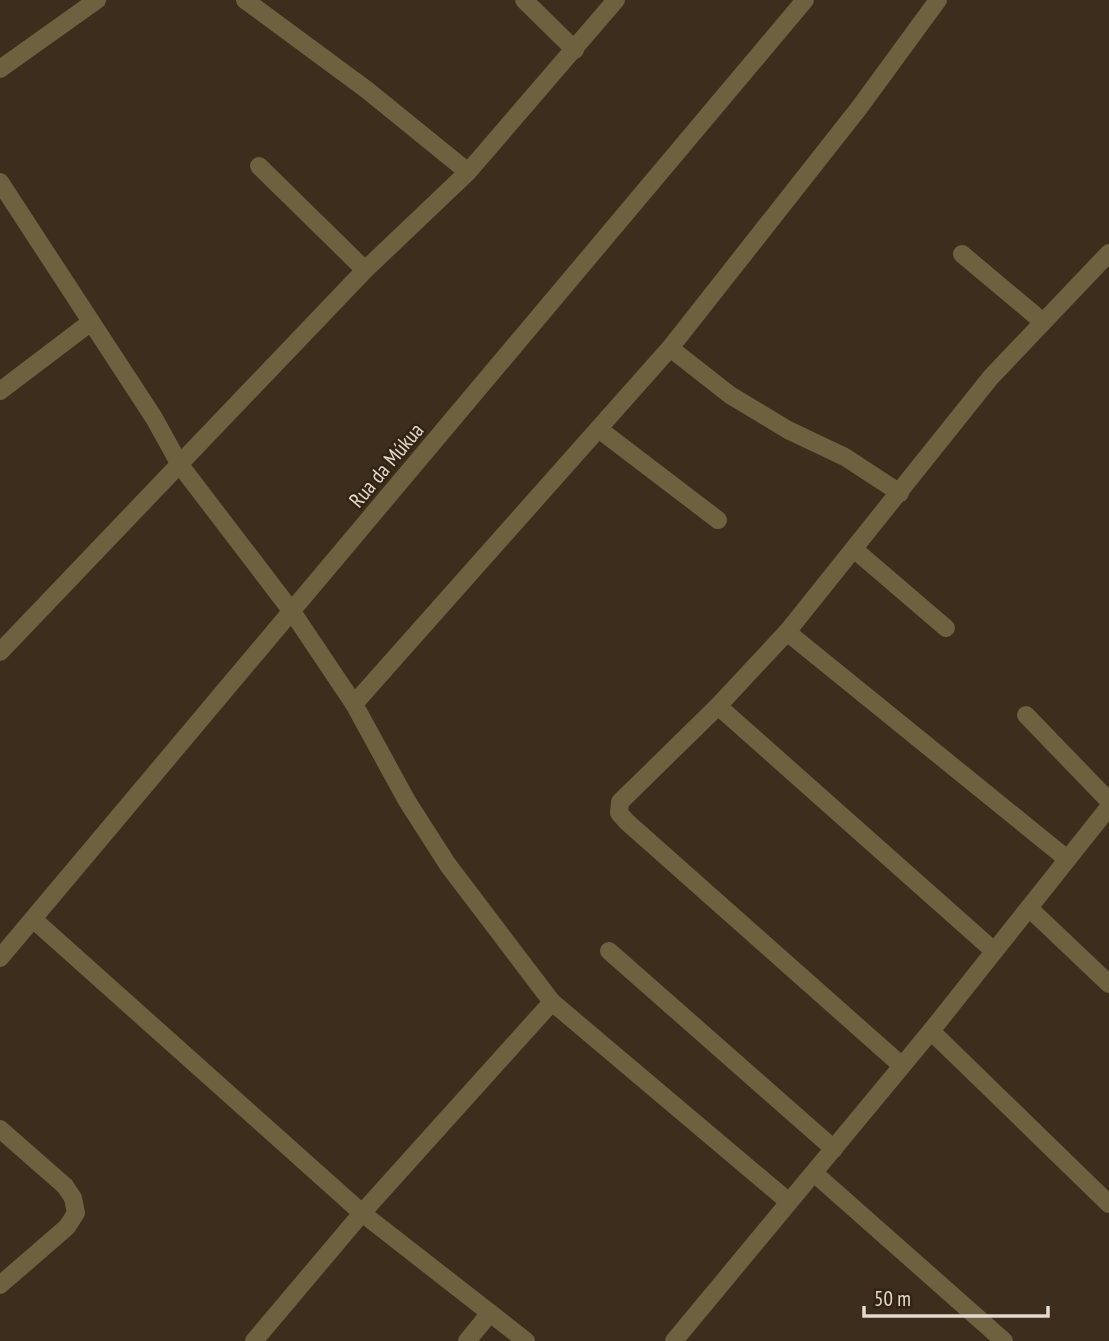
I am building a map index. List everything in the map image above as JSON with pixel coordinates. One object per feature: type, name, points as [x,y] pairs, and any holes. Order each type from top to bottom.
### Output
[{"type":"street","points":[[0,69],[97,0]]},
{"type":"street","points":[[245,0],[367,90],[468,172]]},
{"type":"street","points":[[524,0],[575,50]]},
{"type":"street","points":[[0,652],[365,270],[468,172],[616,0]]},
{"type":"street","name":"Rua da Múkua","points":[[0,958],[805,0]]},
{"type":"street","points":[[354,704],[670,348],[859,108],[938,0]]},
{"type":"street","points":[[259,166],[365,270]]},
{"type":"street","points":[[0,182],[154,418],[180,465],[293,612],[354,704],[407,801],[448,865],[552,1002],[789,1202]]},
{"type":"street","points":[[901,1065],[619,813],[620,802],[719,706],[787,632],[991,377],[1109,253]]},
{"type":"street","points":[[962,254],[1043,322]]},
{"type":"street","points":[[0,391],[91,322]]},
{"type":"street","points":[[670,348],[730,395],[788,430],[845,457],[900,494]]},
{"type":"street","points":[[600,429],[718,520]]},
{"type":"street","points":[[855,550],[946,628]]},
{"type":"street","points":[[787,632],[1067,859]]},
{"type":"street","points":[[719,706],[994,951]]},
{"type":"street","points":[[1026,715],[1109,801]]},
{"type":"street","points":[[674,1341],[931,1031],[1109,807]]},
{"type":"street","points":[[1029,908],[1109,984]]},
{"type":"street","points":[[33,919],[362,1213],[526,1341]]},
{"type":"street","points":[[609,951],[834,1149]]},
{"type":"street","points":[[254,1341],[362,1213],[552,1002]]},
{"type":"street","points":[[931,1031],[1109,1204]]},
{"type":"street","points":[[0,1129],[65,1186],[73,1198],[76,1213],[67,1227],[0,1285]]},
{"type":"street","points":[[814,1173],[1003,1341]]},
{"type":"street","points":[[467,1341],[490,1313]]}]
